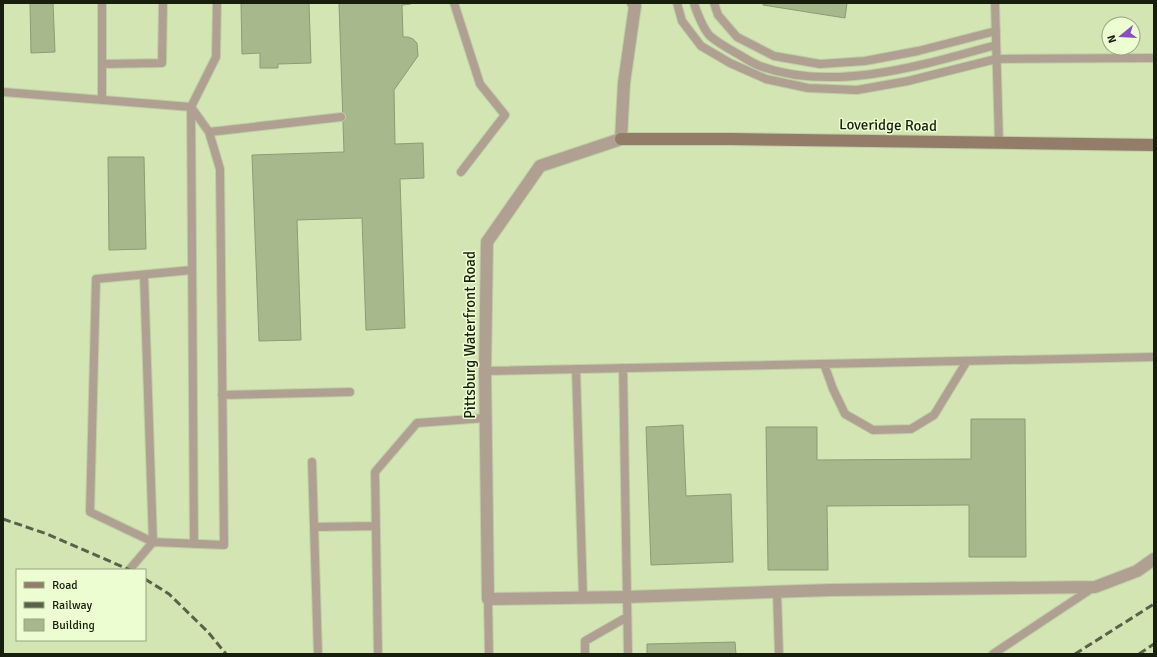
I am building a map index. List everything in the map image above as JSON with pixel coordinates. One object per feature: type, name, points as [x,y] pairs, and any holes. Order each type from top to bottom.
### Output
[{"type":"street","points":[[621,139],[624,83],[634,4]]},
{"type":"street","name":"Loveridge Road","points":[[621,139],[730,139],[1154,145]]},
{"type":"street","name":"Pittsburg Waterfront Road","points":[[488,599],[485,371],[487,242],[540,166],[621,139]]},
{"type":"street","points":[[488,599],[627,597],[777,592],[1095,587],[1137,571],[1154,559]]},
{"type":"lane","points":[[102,3],[102,100]]},
{"type":"lane","points":[[102,64],[162,63],[162,3]]},
{"type":"lane","points":[[194,544],[191,107],[216,56],[217,3]]},
{"type":"lane","points":[[454,3],[480,84],[505,115],[461,172]]},
{"type":"lane","points":[[677,3],[682,21],[701,46],[730,63],[766,79],[808,88],[856,90],[908,81],[996,59],[1154,58]]},
{"type":"lane","points":[[694,3],[709,35],[730,49],[759,65],[789,73],[828,77],[874,74],[922,65],[996,45]]},
{"type":"lane","points":[[714,3],[718,16],[737,37],[774,56],[820,64],[865,61],[910,52],[996,30]]},
{"type":"lane","points":[[995,3],[999,143]]},
{"type":"lane","points":[[3,92],[191,107],[209,132],[220,169],[224,545],[153,542],[90,512],[96,279],[192,270]]},
{"type":"lane","points":[[209,132],[342,117]]},
{"type":"lane","points":[[130,569],[153,542],[144,275]]},
{"type":"lane","points":[[485,371],[1154,357]]},
{"type":"lane","points":[[824,364],[833,389],[845,414],[873,430],[911,429],[934,415],[967,361]]},
{"type":"lane","points":[[623,368],[628,654]]},
{"type":"lane","points":[[576,369],[582,597]]},
{"type":"lane","points":[[222,395],[350,392]]},
{"type":"lane","points":[[378,654],[375,472],[417,423],[486,418]]},
{"type":"lane","points":[[312,462],[318,654]]},
{"type":"lane","points":[[314,527],[376,526]]},
{"type":"lane","points":[[993,654],[1095,587]]},
{"type":"lane","points":[[777,592],[779,654]]},
{"type":"lane","points":[[488,599],[489,654]]},
{"type":"lane","points":[[585,654],[585,641],[627,617]]},
{"type":"shaded area","points":[[3,3],[1154,3],[1154,654],[3,654]]},
{"type":"building","points":[[30,3],[53,3],[55,52],[31,53]]},
{"type":"building","points":[[241,3],[309,3],[311,63],[278,64],[278,68],[260,68],[260,53],[242,54]]},
{"type":"building","points":[[339,3],[411,3],[402,5],[403,37],[413,39],[417,43],[418,56],[394,90],[395,144],[423,143],[424,178],[400,179],[405,328],[366,330],[362,218],[297,220],[301,340],[259,341],[252,155],[344,152]]},
{"type":"building","points":[[763,3],[847,3],[845,18],[763,5]]},
{"type":"building","points":[[108,157],[144,157],[146,249],[109,250]]},
{"type":"building","points":[[971,419],[1025,419],[1026,557],[969,557],[969,505],[827,506],[828,570],[768,570],[766,427],[817,427],[817,460],[971,459]]},
{"type":"building","points":[[683,425],[686,496],[731,494],[733,562],[651,565],[646,427]]},
{"type":"building","points":[[735,642],[736,654],[647,654],[647,644]]},
{"type":"railway","points":[[3,519],[47,534],[128,569]]},
{"type":"railway","points":[[146,580],[169,594],[208,632],[226,654]]},
{"type":"railway","points":[[1075,654],[1154,604]]},
{"type":"railway","points":[[1139,654],[1154,644]]}]
